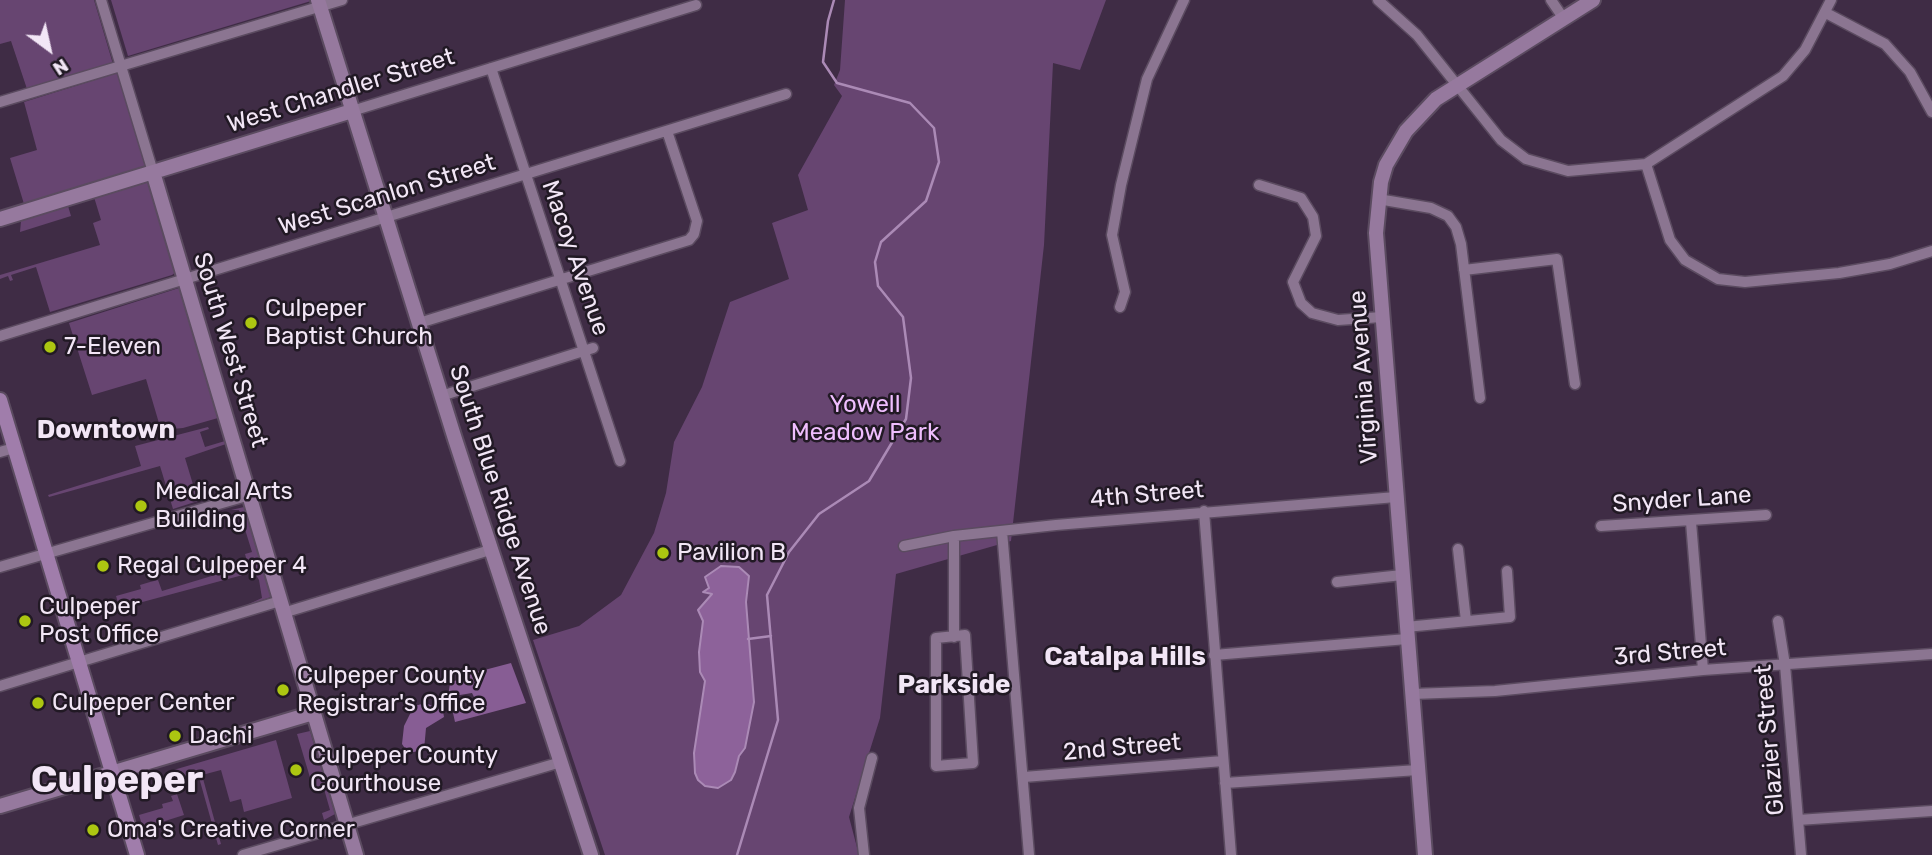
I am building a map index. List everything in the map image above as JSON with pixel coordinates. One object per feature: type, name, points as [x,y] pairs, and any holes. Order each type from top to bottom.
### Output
[{"type":"main road","points":[[0,400],[7,450],[46,554],[137,855]]},
{"type":"street","name":"South West Street","points":[[101,0],[356,855]]},
{"type":"street","points":[[0,102],[319,3],[342,0]]},
{"type":"street","points":[[1120,307],[1125,292],[1112,235],[1121,185],[1147,79],[1184,0]]},
{"type":"street","points":[[1378,0],[1417,34],[1455,86],[1501,140],[1541,165],[1568,172],[1646,164],[1783,76],[1805,50],[1831,0]]},
{"type":"street","points":[[1551,0],[1564,19]]},
{"type":"street","name":"Virginia Avenue","points":[[1425,855],[1382,317],[1376,233],[1378,199],[1386,165],[1406,131],[1436,99],[1593,0]]},
{"type":"street","name":"South Blue Ridge Avenue","points":[[319,3],[384,218],[591,855]]},
{"type":"street","name":"West Chandler Street","points":[[0,219],[696,5]]},
{"type":"street","points":[[1826,13],[1885,44],[1910,72],[1932,112]]},
{"type":"street","name":"Macoy Avenue","points":[[491,68],[559,279],[588,349],[620,461]]},
{"type":"street","name":"West Scanlon Street","points":[[0,336],[786,94]]},
{"type":"street","points":[[419,323],[681,243],[694,234],[697,221],[667,131]]},
{"type":"street","points":[[1646,164],[1670,240],[1685,260],[1718,279],[1745,282],[1839,273],[1890,264],[1932,250]]},
{"type":"street","points":[[1259,185],[1301,198],[1312,217],[1316,236],[1293,282],[1301,303],[1312,313],[1338,320],[1382,317]]},
{"type":"street","points":[[1378,199],[1431,208],[1448,216],[1456,227],[1480,398]]},
{"type":"street","points":[[1464,271],[1557,259],[1575,384]]},
{"type":"street","points":[[441,396],[588,349]]},
{"type":"street","points":[[0,568],[250,495]]},
{"type":"street","name":"4th Street","points":[[904,546],[954,536],[1204,510],[1292,507],[1396,497]]},
{"type":"street","points":[[1204,510],[1231,855]]},
{"type":"street","name":"Snyder Lane","points":[[1601,526],[1766,516]]},
{"type":"street","points":[[1691,522],[1703,670]]},
{"type":"street","points":[[1002,531],[1030,855]]},
{"type":"street","points":[[954,536],[954,637]]},
{"type":"street","points":[[1458,549],[1466,621]]},
{"type":"street","points":[[0,686],[78,661],[490,550]]},
{"type":"street","points":[[1214,655],[1407,633],[1466,621],[1510,617],[1507,571]]},
{"type":"street","points":[[1337,582],[1402,575]]},
{"type":"street","name":"Glazier Street","points":[[1778,621],[1785,665],[1801,855]]},
{"type":"street","points":[[965,635],[973,763],[936,766],[936,638],[954,637],[965,635]]},
{"type":"street","name":"3rd Street","points":[[1412,694],[1495,691],[1703,670],[1932,654]]},
{"type":"street","points":[[0,806],[313,713]]},
{"type":"street","points":[[864,855],[859,808],[872,758]]},
{"type":"street","name":"2nd Street","points":[[1024,777],[1223,761]]},
{"type":"street","points":[[243,855],[561,762]]},
{"type":"street","points":[[1225,783],[1418,770]]},
{"type":"street","points":[[1798,820],[1932,811]]},
{"type":"green space","points":[[0,0],[94,0],[113,64],[27,89],[11,41],[0,44]]},
{"type":"green space","points":[[111,0],[310,0],[311,1],[128,56]]},
{"type":"green space","name":"Yowell Meadow Park","points":[[845,0],[1106,0],[1080,70],[1053,63],[1044,245],[1011,541],[896,574],[880,718],[849,817],[859,855],[605,855],[533,640],[579,626],[621,595],[654,533],[666,493],[674,442],[702,387],[730,302],[789,279],[772,223],[808,210],[798,175],[842,96],[834,85],[840,70]]},
{"type":"green space","points":[[117,73],[145,166],[24,204],[10,158],[37,150],[24,102]]},
{"type":"green space","points":[[148,181],[176,272],[172,275],[50,312],[36,267],[11,275],[13,280],[10,281],[8,276],[0,279],[0,275],[100,245],[93,223],[101,220],[94,197]]},
{"type":"green space","points":[[68,206],[71,216],[20,232],[21,221]]},
{"type":"green space","points":[[179,288],[218,418],[183,428],[161,430],[146,379],[92,395],[69,323]]},
{"type":"green space","points":[[208,427],[209,429],[200,432],[205,447],[225,441],[226,444],[185,458],[198,501],[173,509],[160,466],[49,497],[48,495],[141,466],[135,446]]},
{"type":"green space","points":[[244,507],[271,597],[242,607],[262,598],[259,580],[254,572],[109,611],[119,606],[116,596],[141,589],[140,585],[158,580],[162,591],[248,565],[245,554],[252,552],[239,510],[231,510]]},
{"type":"green space","points":[[310,731],[335,814],[324,820],[322,813],[330,810],[324,789],[314,791],[297,734]]},
{"type":"green space","points":[[276,740],[292,798],[244,812],[241,799],[230,802],[221,770],[202,775],[221,844],[218,845],[198,774],[196,778],[174,784],[170,771]]},
{"type":"green space","points":[[177,794],[184,815],[143,828],[139,815],[163,808],[162,804],[173,801],[171,796]]},
{"type":"shaded area","points":[[721,566],[739,567],[749,576],[746,602],[754,702],[745,748],[739,756],[735,772],[731,780],[718,788],[705,786],[698,780],[694,753],[705,681],[700,672],[699,652],[703,621],[698,610],[712,594],[703,592],[709,588],[705,577]]},
{"type":"shaded area","points":[[511,663],[526,703],[455,722],[451,704],[462,712],[475,708],[476,701],[472,693],[448,697],[450,683],[473,673]]},
{"type":"shaded area","points":[[426,703],[443,711],[444,717],[426,728],[424,750],[408,753],[402,744],[404,726],[414,706]]},
{"type":"waterway","points":[[737,855],[778,720],[767,595],[789,552],[819,514],[869,481],[906,419],[911,378],[903,317],[878,286],[875,262],[881,242],[926,201],[939,162],[934,128],[910,103],[837,83],[823,62],[828,21],[834,0]]},
{"type":"waterway","points":[[748,639],[771,636]]},
{"type":"place","name":"Culpeper Baptist Church","points":[[251,323]]},
{"type":"place","name":"7-Eleven","points":[[50,347]]},
{"type":"place","name":"Medical Arts Building","points":[[141,506]]},
{"type":"place","name":"Pavilion B","points":[[663,553]]},
{"type":"place","name":"Regal Culpeper 4","points":[[103,566]]},
{"type":"place","name":"Culpeper Post Office","points":[[25,621]]},
{"type":"place","name":"Culpeper County Registrar's Office","points":[[283,690]]},
{"type":"place","name":"Culpeper Center","points":[[38,703]]},
{"type":"place","name":"Dachi","points":[[175,736]]},
{"type":"place","name":"Culpeper County Courthouse","points":[[296,770]]},
{"type":"place","name":"Oma's Creative Corner","points":[[93,830]]},
{"type":"district","name":"Downtown","points":[[106,430]]},
{"type":"district","name":"Catalpa Hills","points":[[1125,657]]},
{"type":"district","name":"Parkside","points":[[954,685]]},
{"type":"district","name":"Culpeper","points":[[117,781]]}]
